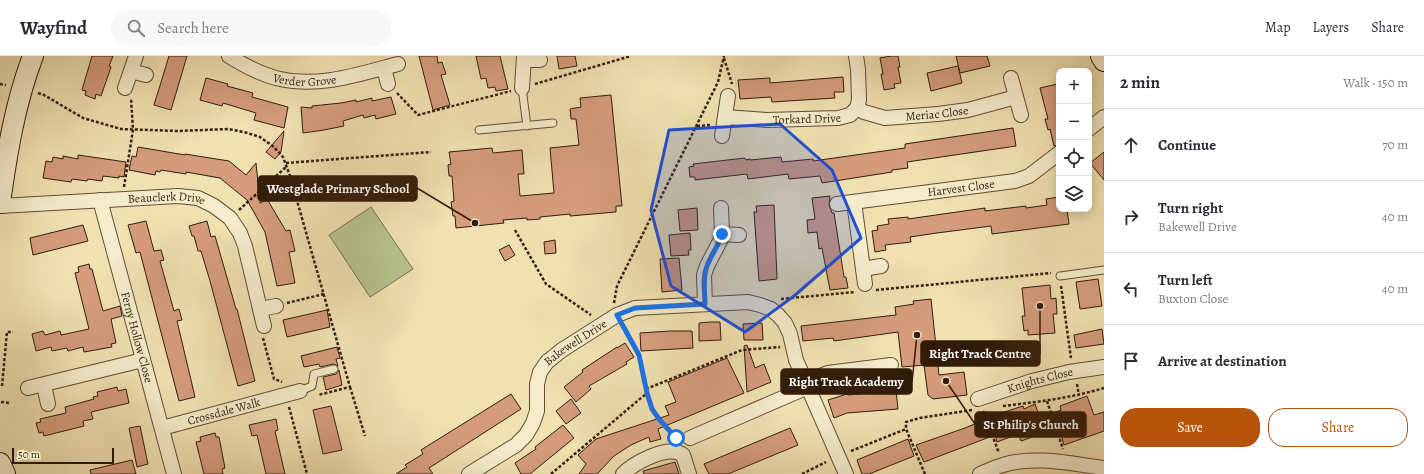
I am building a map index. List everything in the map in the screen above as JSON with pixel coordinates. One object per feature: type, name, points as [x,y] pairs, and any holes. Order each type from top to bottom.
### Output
[{"type":"street","points":[[0,204],[7,155],[17,106],[33,56]]},
{"type":"street","points":[[128,92],[131,71],[136,56]]},
{"type":"street","name":"Verder Grove","points":[[229,56],[252,69],[279,79],[301,82],[341,78],[398,64]]},
{"type":"street","name":"Torkard Drive","points":[[721,126],[767,120],[838,118],[850,115],[857,108],[859,86],[856,56]]},
{"type":"street","points":[[1101,56],[1104,61]]},
{"type":"street","points":[[522,88],[524,58],[540,60]]},
{"type":"street","points":[[384,68],[388,84]]},
{"type":"street","points":[[131,71],[146,75]]},
{"type":"street","points":[[1011,78],[1021,115]]},
{"type":"street","points":[[721,126],[728,96]]},
{"type":"street","name":"Meriac Close","points":[[857,108],[864,112],[885,118],[893,118],[968,110],[1016,97]]},
{"type":"street","points":[[1092,127],[1104,117]]},
{"type":"street","name":"Harvest Close","points":[[837,204],[1015,181],[1029,176],[1056,155]]},
{"type":"street","name":"Beauclerk Drive","points":[[0,204],[178,196],[198,198],[214,206],[230,218],[240,233],[245,246],[264,326]]},
{"type":"street","name":"Ferny Hollow Close","points":[[100,200],[174,474]]},
{"type":"street","points":[[854,202],[863,269],[864,289]]},
{"type":"street","points":[[705,304],[704,275],[722,234],[721,208]]},
{"type":"street","points":[[722,234],[739,235]]},
{"type":"street","points":[[863,269],[881,266]]},
{"type":"street","name":"Bakewell Drive","points":[[469,474],[516,444],[526,435],[533,424],[537,411],[540,372],[547,362],[562,350],[617,315],[635,308],[748,302],[760,305],[770,310]]},
{"type":"street","points":[[260,310],[276,306]]},
{"type":"street","points":[[770,310],[778,315],[790,334],[796,360],[846,474]]},
{"type":"street","points":[[28,388],[143,360]]},
{"type":"street","points":[[693,439],[828,373],[891,365]]},
{"type":"street","name":"Knights Close","points":[[980,406],[1032,381],[1074,371],[1104,367]]},
{"type":"street","points":[[44,385],[48,404]]},
{"type":"street","name":"Crossdale Walk","points":[[162,428],[284,389],[300,391]]},
{"type":"street","points":[[623,474],[646,458],[673,450],[682,455],[689,474]]},
{"type":"street","points":[[980,474],[1004,465],[1032,461],[1046,461],[1104,468]]},
{"type":"street","points":[[0,464],[5,474]]},
{"type":"lane","points":[[522,88],[527,126]]},
{"type":"lane","points":[[479,130],[553,123]]},
{"type":"lane","points":[[1060,276],[1104,270]]},
{"type":"lane","points":[[300,391],[312,386],[314,374],[334,368]]},
{"type":"path","points":[[388,84],[418,115],[522,88],[631,56]]},
{"type":"path","points":[[724,57],[736,98],[728,96]]},
{"type":"path","points":[[693,439],[676,438],[652,409],[639,355],[613,308],[617,286],[718,82],[724,57]]},
{"type":"path","points":[[0,84],[7,85]]},
{"type":"path","points":[[122,199],[133,130],[128,92]]},
{"type":"path","points":[[696,126],[721,126]]},
{"type":"path","points":[[230,218],[286,165],[431,152]]},
{"type":"path","points":[[515,230],[546,284],[594,317]]},
{"type":"path","points":[[770,310],[778,300],[864,289],[1049,273],[1059,274],[1074,371]]},
{"type":"path","points":[[276,306],[324,294]]},
{"type":"path","points":[[264,326],[261,331],[274,379],[284,389],[307,474]]},
{"type":"path","points":[[2,386],[7,332],[13,332]]},
{"type":"path","points":[[646,389],[742,350],[793,345]]},
{"type":"path","points":[[350,387],[365,436]]},
{"type":"path","points":[[996,407],[1079,396],[1104,388]]},
{"type":"path","points":[[1078,391],[1079,396]]},
{"type":"path","points":[[551,474],[647,393]]},
{"type":"path","points":[[1047,401],[1064,452]]},
{"type":"path","points":[[1,402],[10,403]]},
{"type":"path","points":[[926,474],[906,429],[906,422],[920,418],[980,406],[1000,456]]},
{"type":"path","points":[[802,474],[838,456],[906,429]]},
{"type":"highlighted area","points":[[780,124],[832,170],[861,238],[794,296],[745,332],[671,286],[651,210],[669,130]]},
{"type":"green space","points":[[371,207],[413,269],[370,297],[329,235]]},
{"type":"building","points":[[92,56],[113,56],[109,66],[111,67],[101,96],[96,94],[95,99],[85,95],[86,91],[82,90]]},
{"type":"building","points":[[169,56],[187,56],[171,110],[154,105]]},
{"type":"building","points":[[419,56],[437,56],[438,63],[442,62],[446,74],[441,75],[450,105],[433,110]]},
{"type":"building","points":[[476,56],[500,56],[508,89],[496,91],[495,87],[488,88],[486,78],[481,79]]},
{"type":"building","points":[[557,56],[575,56],[577,66],[559,69]]},
{"type":"building","points":[[898,56],[900,67],[898,67],[901,83],[894,84],[895,88],[884,90],[880,58]]},
{"type":"building","points":[[956,56],[987,56],[990,66],[960,73]]},
{"type":"building","points":[[958,66],[962,83],[931,91],[927,73]]},
{"type":"building","points":[[843,77],[844,92],[834,92],[835,98],[772,102],[771,97],[740,99],[738,80],[770,78],[770,83]]},
{"type":"building","points":[[206,78],[228,84],[227,86],[253,93],[252,97],[288,107],[284,128],[254,120],[256,113],[223,103],[222,106],[200,100]]},
{"type":"building","points":[[1056,84],[1056,146],[1054,146],[1050,129],[1048,130],[1045,119],[1048,119],[1040,88]]},
{"type":"building","points":[[611,95],[622,206],[616,206],[616,212],[570,216],[570,214],[527,220],[527,218],[503,220],[504,223],[456,228],[455,216],[453,216],[451,202],[454,201],[452,176],[449,176],[448,165],[451,164],[449,152],[492,148],[493,153],[522,150],[524,174],[518,174],[520,196],[554,193],[550,148],[579,145],[576,119],[571,119],[570,109],[581,107],[580,98]]},
{"type":"building","points":[[391,97],[396,114],[376,119],[375,115],[364,118],[363,115],[343,121],[344,126],[303,133],[301,107],[312,108],[312,106],[356,100],[356,102],[372,98],[372,101]]},
{"type":"building","points":[[1013,128],[1016,146],[907,162],[908,168],[892,170],[892,172],[822,183],[820,176],[789,179],[788,174],[748,179],[747,174],[695,180],[695,177],[690,177],[689,167],[694,166],[693,164],[745,158],[746,160],[750,160],[781,157],[782,162],[813,159],[813,161],[905,148],[905,144]]},
{"type":"building","points":[[284,131],[281,152],[275,159],[266,152]]},
{"type":"building","points":[[138,147],[229,161],[246,175],[256,163],[260,203],[267,199],[286,231],[290,230],[295,251],[289,252],[295,283],[277,286],[265,232],[247,200],[220,178],[186,172],[186,174],[161,170],[160,172],[156,171],[155,175],[129,170],[132,156],[136,157]]},
{"type":"building","points":[[1104,152],[1104,180],[1092,165],[1092,161]]},
{"type":"building","points":[[78,155],[126,162],[124,177],[119,176],[119,178],[103,176],[102,181],[72,179],[71,182],[43,178],[46,161],[52,162],[53,157],[63,159],[63,156],[78,159]]},
{"type":"building","points":[[830,196],[829,205],[832,213],[834,213],[844,277],[846,277],[848,288],[830,290],[822,248],[819,249],[817,232],[808,233],[807,220],[815,219],[812,198]]},
{"type":"building","points":[[1056,197],[1056,212],[1067,212],[1069,224],[992,234],[991,226],[937,233],[910,237],[911,242],[885,245],[886,250],[875,252],[872,231],[878,230],[877,226],[889,224],[888,219],[908,217],[908,219],[985,208],[985,211],[1026,206],[1026,208],[1047,205],[1046,199]]},
{"type":"building","points":[[774,205],[777,279],[759,281],[754,212],[757,212],[756,206]]},
{"type":"building","points":[[697,208],[698,230],[680,231],[678,210]]},
{"type":"building","points":[[146,221],[154,251],[161,250],[164,260],[160,261],[174,311],[179,309],[182,320],[177,321],[195,397],[179,401],[140,252],[136,253],[128,225]]},
{"type":"building","points":[[207,221],[211,237],[215,236],[237,309],[255,381],[238,386],[201,251],[198,251],[194,236],[192,236],[189,226]]},
{"type":"building","points":[[83,225],[88,241],[33,255],[30,238]]},
{"type":"building","points":[[690,233],[691,250],[688,250],[689,255],[671,256],[669,235]]},
{"type":"building","points":[[555,240],[556,253],[545,254],[544,242]]},
{"type":"building","points":[[509,245],[515,255],[505,261],[499,250]]},
{"type":"building","points":[[679,258],[682,290],[662,292],[660,259]]},
{"type":"building","points":[[89,264],[90,269],[92,269],[103,311],[120,306],[122,316],[111,319],[116,343],[111,344],[112,347],[84,352],[83,347],[68,351],[67,348],[52,351],[51,347],[36,351],[32,334],[43,331],[45,335],[60,331],[61,335],[89,329],[75,273],[79,272],[78,267]]},
{"type":"building","points":[[1098,279],[1102,306],[1080,309],[1076,282]]},
{"type":"building","points":[[1050,285],[1051,299],[1056,298],[1057,314],[1053,314],[1055,333],[1028,335],[1028,330],[1024,331],[1022,316],[1025,316],[1022,288]]},
{"type":"building","points":[[931,299],[939,375],[964,372],[967,395],[933,399],[928,395],[924,365],[902,367],[898,332],[834,341],[833,338],[803,341],[801,326],[896,315],[895,307],[914,304],[913,301]]},
{"type":"building","points":[[327,310],[330,327],[287,337],[283,320]]},
{"type":"building","points":[[720,322],[721,340],[699,341],[699,323]]},
{"type":"building","points":[[762,323],[763,340],[744,340],[743,324]]},
{"type":"building","points":[[1102,329],[1104,344],[1076,348],[1074,335]]},
{"type":"building","points":[[692,331],[693,348],[641,351],[640,333]]},
{"type":"building","points":[[625,343],[634,357],[626,362],[627,364],[589,386],[591,389],[576,402],[564,387],[583,372],[582,370]]},
{"type":"building","points":[[747,345],[755,368],[764,364],[771,382],[747,392],[744,346]]},
{"type":"building","points":[[337,347],[340,358],[336,359],[338,366],[333,364],[320,367],[319,364],[304,367],[301,356]]},
{"type":"building","points":[[727,358],[744,393],[658,429],[661,439],[650,442],[649,437],[631,445],[614,456],[597,474],[579,474],[586,464],[578,455],[596,439],[669,415],[665,406],[676,402],[668,382]]},
{"type":"building","points":[[339,370],[342,385],[326,390],[323,377],[336,374]]},
{"type":"building","points":[[117,387],[118,391],[126,389],[129,403],[91,412],[93,419],[83,421],[84,426],[44,436],[43,432],[39,433],[36,423],[41,422],[40,419],[66,413],[65,407],[94,399],[93,397],[98,396],[97,392]]},
{"type":"building","points":[[896,390],[898,409],[847,413],[834,418],[828,400],[847,394]]},
{"type":"building","points":[[511,394],[521,409],[429,468],[433,474],[396,474],[407,467],[405,465],[423,454],[421,450]]},
{"type":"building","points":[[1087,396],[1094,415],[1104,412],[1104,431],[1064,445],[1059,428],[1021,441],[1018,434],[997,442],[995,435],[924,462],[916,445],[1023,406],[1024,409],[1035,404],[1040,418],[1061,410],[1060,406]]},
{"type":"building","points":[[571,399],[581,413],[566,424],[556,411]]},
{"type":"building","points":[[331,406],[342,450],[323,454],[313,410]]},
{"type":"building","points":[[276,419],[278,430],[275,431],[285,474],[266,474],[257,435],[252,436],[249,425]]},
{"type":"building","points":[[563,425],[574,438],[530,474],[521,474],[515,463],[536,449],[535,447]]},
{"type":"building","points":[[140,426],[148,464],[137,467],[129,428]]},
{"type":"building","points":[[790,428],[798,445],[728,474],[709,474],[704,464]]},
{"type":"building","points":[[215,433],[216,437],[219,437],[225,468],[222,469],[223,474],[204,474],[196,442],[201,441],[200,437]]},
{"type":"building","points":[[908,439],[914,456],[869,474],[862,474],[857,460]]},
{"type":"building","points":[[132,460],[136,474],[91,474],[90,470]]},
{"type":"building","points":[[675,462],[679,474],[644,474],[643,471]]},
{"type":"place","name":"Westglade Primary School","points":[[475,223]]},
{"type":"place","name":"Right Track Centre","points":[[1040,306]]},
{"type":"place","name":"Right Track Academy","points":[[917,335]]},
{"type":"place","name":"St Philip's Church","points":[[946,381]]},
{"type":"route","points":[[676,438],[652,409],[639,355],[617,315],[635,308],[705,304],[704,275],[722,234]]}]
